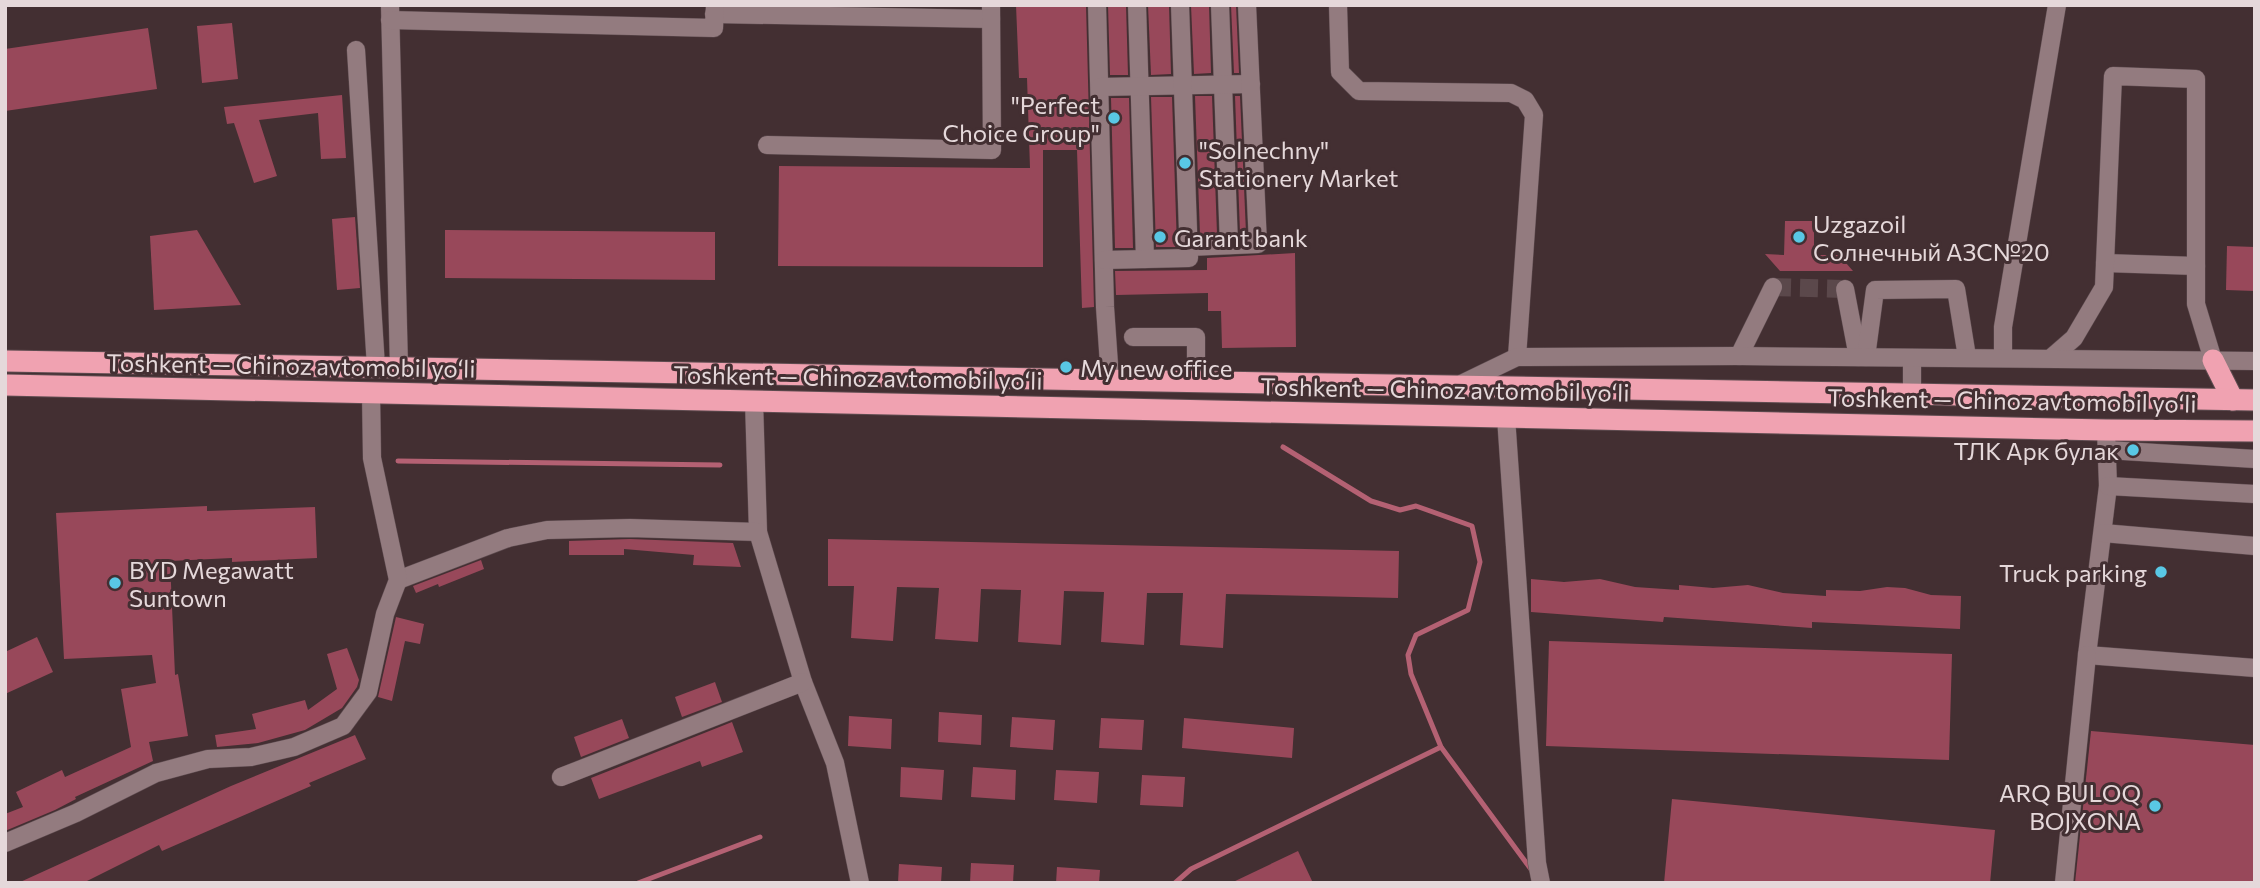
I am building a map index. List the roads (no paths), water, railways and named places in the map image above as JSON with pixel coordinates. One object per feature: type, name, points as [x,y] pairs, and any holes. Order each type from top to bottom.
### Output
[{"type":"highway","points":[[2213,360],[2244,400]]},
{"type":"highway","name":"Toshkent — Chinoz avtomobil yoʻli","points":[[5,361],[2244,400]]},
{"type":"highway","name":"Toshkent — Chinoz avtomobil yoʻli","points":[[5,385],[1883,424],[2107,440],[2255,430]]},
{"type":"highway","points":[[1883,424],[1902,393]]},
{"type":"street","points":[[1097,5],[1110,379]]},
{"type":"street","points":[[1137,5],[1145,259]]},
{"type":"street","points":[[1104,260],[1189,258],[1180,5]]},
{"type":"street","points":[[1220,5],[1228,245]]},
{"type":"street","points":[[1189,247],[1258,244],[1247,5]]},
{"type":"street","points":[[1338,5],[1340,72],[1359,91],[1511,93],[1525,100],[1534,115],[1517,357]]},
{"type":"street","points":[[2003,357],[2003,327],[2057,5]]},
{"type":"street","points":[[399,367],[390,13],[714,28],[715,10],[991,12],[992,150],[767,145]]},
{"type":"street","points":[[356,50],[376,367]]},
{"type":"street","points":[[2051,358],[2074,338],[2104,287],[2113,76],[2196,79],[2196,304],[2213,360]]},
{"type":"street","points":[[1100,87],[1251,84]]},
{"type":"street","points":[[2105,263],[2196,265]]},
{"type":"street","points":[[1739,356],[1773,287]]},
{"type":"street","points":[[1845,289],[1862,357]]},
{"type":"street","points":[[1862,357],[1875,290],[1956,289],[1967,358]]},
{"type":"street","points":[[1133,337],[1196,337],[1196,381]]},
{"type":"street","points":[[1459,385],[1517,357],[2003,357],[2255,361]]},
{"type":"street","points":[[1902,393],[1912,358]]},
{"type":"street","points":[[5,843],[76,813],[156,773],[208,759],[251,757],[294,747],[343,726],[368,692],[385,614],[398,580],[372,458],[371,393]]},
{"type":"street","points":[[754,401],[758,533],[803,682],[835,763],[860,883]]},
{"type":"street","points":[[1506,416],[1540,878]]},
{"type":"street","points":[[2064,883],[2087,655],[2108,486],[2107,440],[2255,459]]},
{"type":"street","points":[[2108,486],[2255,494]]},
{"type":"street","points":[[398,580],[508,538],[547,530],[630,528],[758,533]]},
{"type":"street","points":[[2103,533],[2255,546]]},
{"type":"street","points":[[2087,655],[2255,668]]},
{"type":"street","points":[[561,777],[803,682]]},
{"type":"waterway","points":[[1283,447],[1371,501],[1400,510],[1416,506],[1472,526],[1480,562],[1468,610],[1416,635],[1408,655],[1411,674],[1441,747],[1533,872]]},
{"type":"waterway","points":[[398,461],[720,465]]},
{"type":"waterway","points":[[1175,883],[1191,869],[1441,747]]},
{"type":"waterway","points":[[638,883],[760,837]]},
{"type":"tunnel","points":[[1773,287],[1845,289]]},
{"type":"place","name":"\"Perfect Choice Group\"","points":[[1114,118]]},
{"type":"place","name":"\"Solnechny\" Stationery Market","points":[[1185,163]]},
{"type":"place","name":"Garant bank","points":[[1160,237]]},
{"type":"place","name":"Uzgazoil Солнечный АЗС№20","points":[[1799,237]]},
{"type":"place","name":"My new office","points":[[1066,367]]},
{"type":"place","name":"ТЛК Арк булак","points":[[2133,450]]},
{"type":"place","name":"Truck parking","points":[[2161,572]]},
{"type":"place","name":"BYD Megawatt Suntown","points":[[115,583]]},
{"type":"place","name":"ARQ BULOQ BOJXONA","points":[[2155,806]]}]
